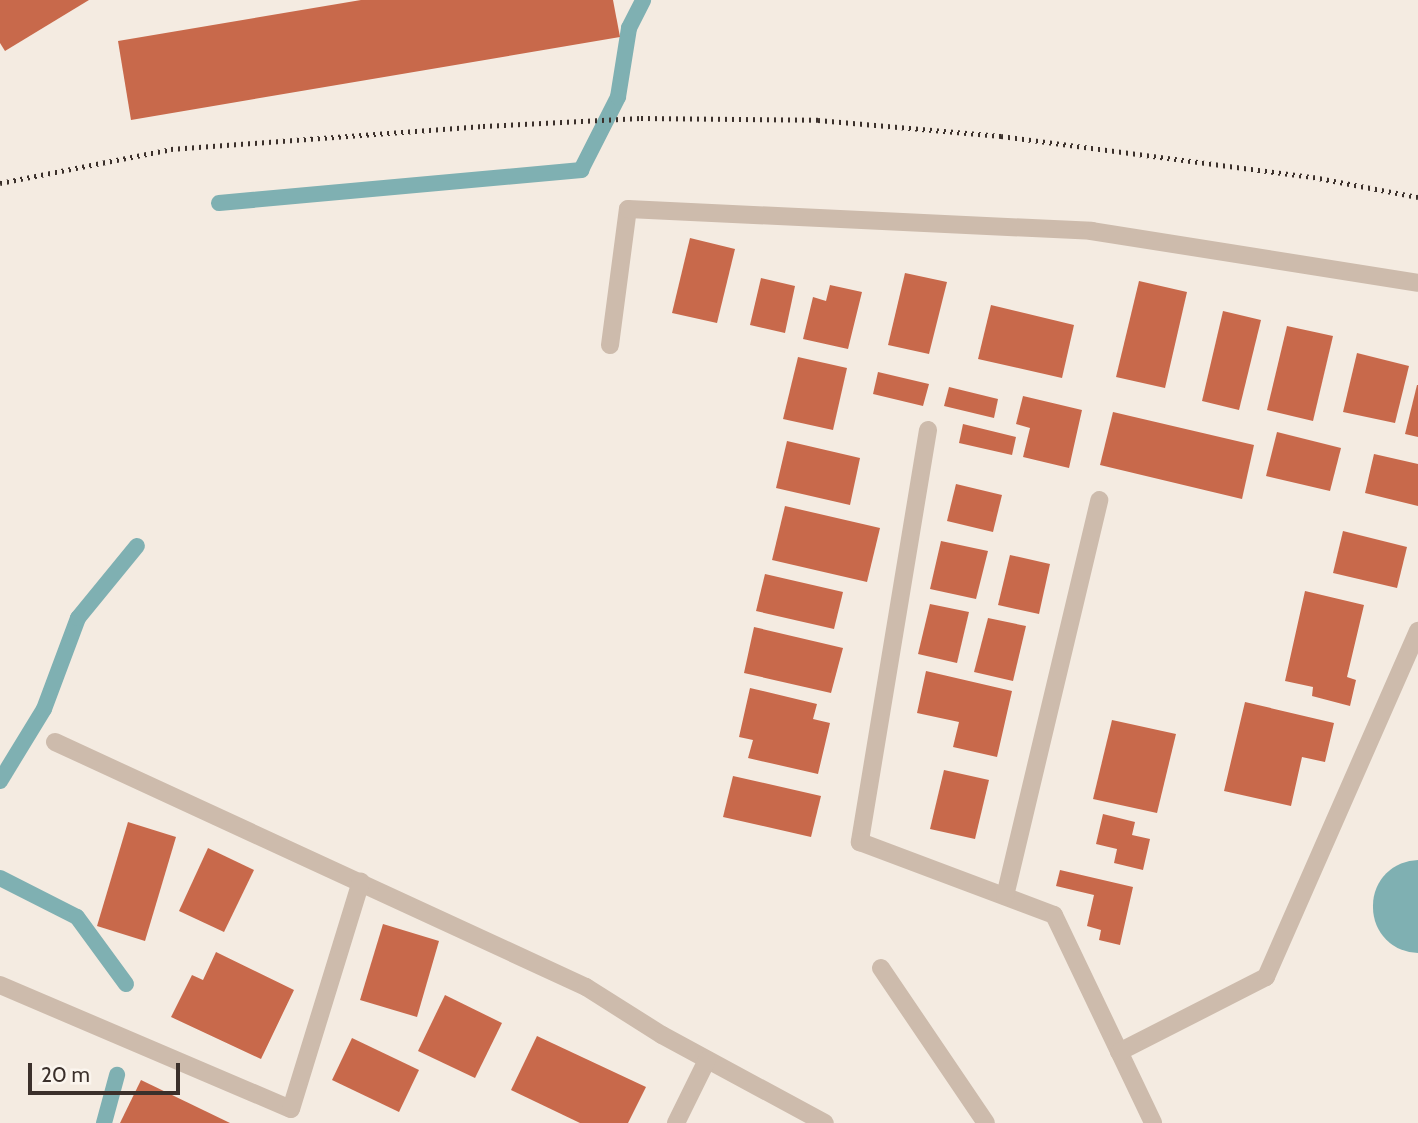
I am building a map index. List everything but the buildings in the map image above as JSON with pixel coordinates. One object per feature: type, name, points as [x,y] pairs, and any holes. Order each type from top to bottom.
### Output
[{"type":"street","points":[[610,345],[628,209],[1091,231],[1418,283]]},
{"type":"street","points":[[928,430],[860,842],[1054,915],[1153,1123]]},
{"type":"street","points":[[1006,896],[1099,500]]},
{"type":"street","points":[[1119,1052],[1266,977],[1418,631]]},
{"type":"street","points":[[55,742],[586,987],[707,1060],[825,1123]]},
{"type":"street","points":[[0,985],[291,1109],[361,882]]},
{"type":"street","points":[[881,968],[985,1123]]},
{"type":"street","points":[[677,1123],[707,1060]]},
{"type":"waterway","points":[[219,203],[581,170],[618,97],[629,28],[643,0]]},
{"type":"waterway","points":[[0,781],[44,709],[78,618],[137,546]]},
{"type":"waterway","points":[[0,878],[77,917],[126,984]]},
{"type":"waterway","points":[[104,1123],[117,1075]]},
{"type":"railway","points":[[0,183],[171,149],[483,126],[641,118],[818,120],[1001,136],[1313,177],[1418,197]]}]
